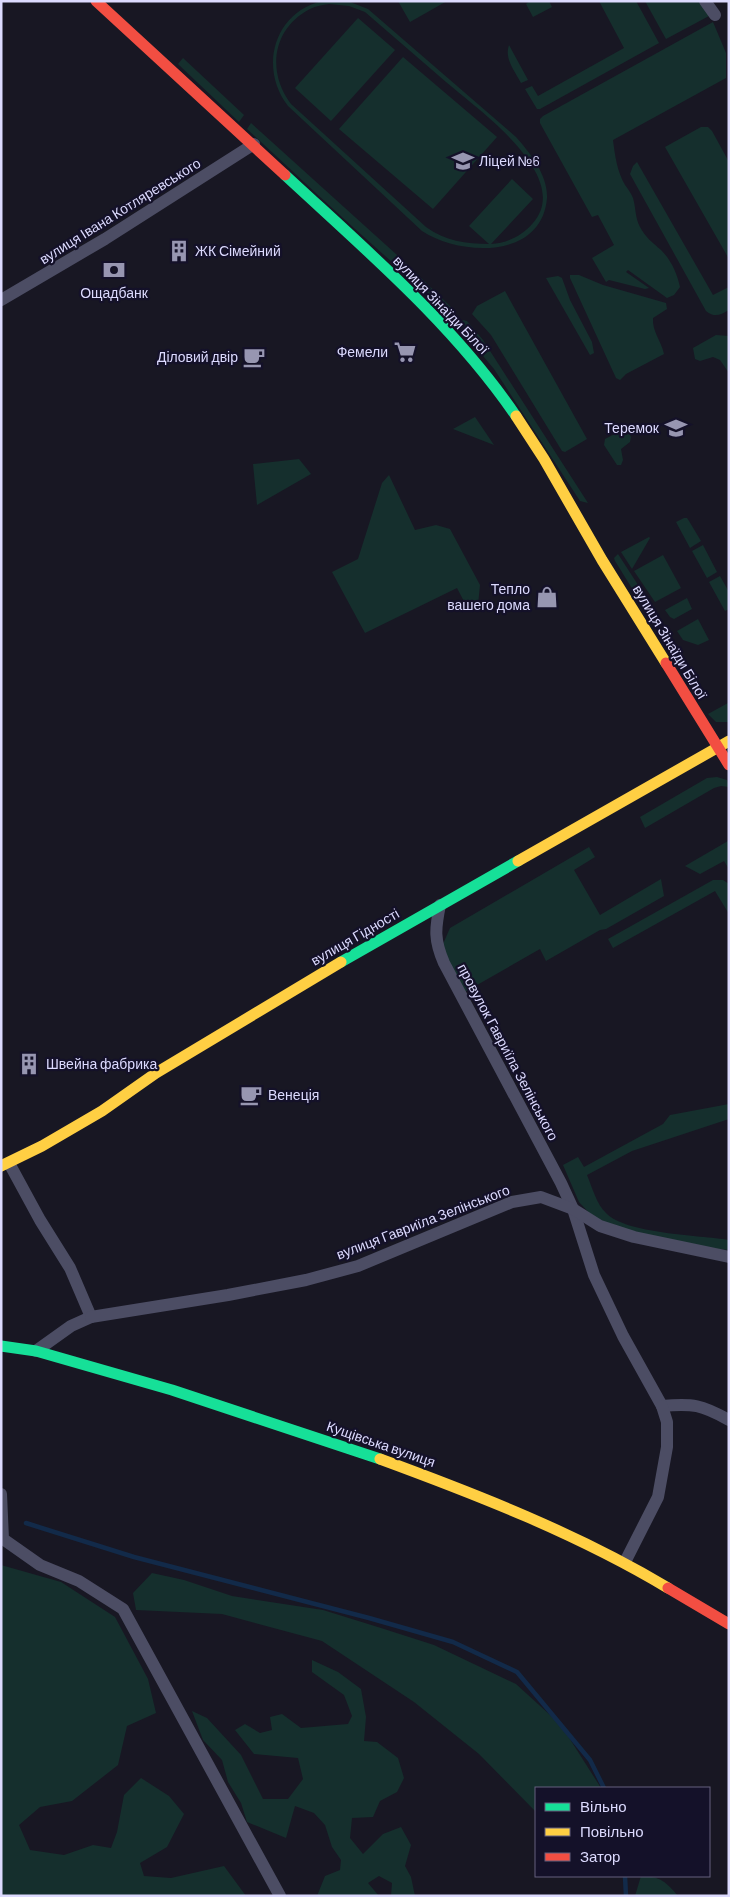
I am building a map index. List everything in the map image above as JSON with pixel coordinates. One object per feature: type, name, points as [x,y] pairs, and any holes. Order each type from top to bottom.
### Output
[{"type":"street","name":"вулиця Зінаїди Білої","points":[[96,1],[254,144],[447,330],[482,369],[506,402],[553,475],[716,748]]},
{"type":"street","points":[[705,1],[715,16]]},
{"type":"street","name":"вулиця Івана Котляревського","points":[[1,300],[106,239],[254,144]]},
{"type":"street","name":"вулиця Гідності","points":[[5,1164],[42,1146],[102,1111],[156,1073],[224,1031],[440,905],[729,741]]},
{"type":"street","points":[[716,748],[729,765]]},
{"type":"street","name":"провулок Гавриїла Зелінського","points":[[440,905],[435,928],[436,946],[573,1209],[594,1275],[662,1406],[667,1422],[667,1447],[658,1497],[625,1562]]},
{"type":"street","points":[[5,1164],[70,1268],[91,1317]]},
{"type":"street","name":"вулиця Гавриїла Зелінського","points":[[36,1351],[71,1326],[91,1317],[228,1295],[306,1280],[358,1266],[512,1202],[540,1198],[573,1209],[600,1226],[634,1237],[729,1258]]},
{"type":"street","name":"Кущівська вулиця","points":[[1,1346],[36,1351],[172,1390],[361,1452],[476,1494],[625,1562],[729,1624]]},
{"type":"street","points":[[662,1406],[686,1403],[706,1407],[729,1420]]},
{"type":"street","points":[[1,1494],[3,1539],[40,1565],[80,1581],[123,1609],[280,1896]]},
{"type":"green space","points":[[322,1],[350,2],[368,9],[516,137],[537,165],[547,189],[547,198],[542,218],[531,233],[515,242],[497,247],[477,248],[457,245],[422,231],[288,106],[279,91],[274,76],[273,60],[276,44],[282,30],[292,17],[305,7]],"holes":[[[329,4],[349,6],[365,12],[478,108],[516,145],[531,165],[541,185],[542,205],[533,223],[524,232],[503,242],[491,244],[533,199],[512,179],[469,226],[489,244],[456,241],[433,232],[291,104],[278,78],[276,64],[277,51],[288,27],[298,17],[315,7]]]},
{"type":"green space","points":[[398,1],[447,1],[410,22]]},
{"type":"green space","points":[[530,1],[549,1],[552,7],[533,17],[526,4]]},
{"type":"green space","points":[[599,1],[636,1],[659,43],[537,109],[525,89],[532,86],[538,96],[624,48]]},
{"type":"green space","points":[[645,1],[699,1],[709,16],[666,39]]},
{"type":"green space","points":[[358,18],[395,50],[331,121],[295,88]]},
{"type":"green space","points":[[713,22],[726,53],[726,78],[613,140],[618,169],[622,180],[633,198],[638,224],[647,237],[671,262],[680,287],[674,295],[667,298],[628,270],[626,272],[649,288],[645,289],[609,280],[606,282],[592,258],[614,245],[598,215],[592,217],[540,123],[540,119]]},
{"type":"green space","points":[[509,45],[528,80],[521,83],[509,60]]},
{"type":"green space","points":[[403,57],[497,137],[433,209],[339,129]]},
{"type":"green space","points":[[183,58],[244,115],[239,122],[178,64]]},
{"type":"green space","points":[[251,123],[407,264],[454,310],[453,315],[439,306],[247,129]]},
{"type":"green space","points":[[701,127],[708,127],[712,131],[729,162],[729,259],[665,147]]},
{"type":"green space","points":[[637,162],[713,295],[729,287],[729,310],[718,315],[706,311],[630,174]]},
{"type":"green space","points":[[570,275],[579,275],[603,285],[666,303],[667,309],[653,318],[654,328],[664,354],[626,374],[620,380],[616,378]]},
{"type":"green space","points":[[558,276],[562,278],[570,300],[592,342],[594,353],[590,355],[546,278]]},
{"type":"green space","points":[[505,291],[587,439],[565,452],[562,451],[491,335],[472,314],[477,306]]},
{"type":"green space","points":[[463,320],[467,321],[483,340],[588,503],[580,501],[494,369],[462,331],[460,324]]},
{"type":"green space","points":[[716,335],[729,336],[729,373],[720,360],[713,357],[700,361],[695,359],[693,348]]},
{"type":"green space","points":[[475,417],[494,445],[453,429]]},
{"type":"green space","points":[[622,430],[629,433],[631,437],[630,442],[621,449],[623,460],[621,465],[617,465],[604,445],[605,439]]},
{"type":"green space","points":[[299,459],[311,474],[257,505],[253,464]]},
{"type":"green space","points":[[389,475],[415,530],[436,525],[450,529],[480,585],[478,605],[469,611],[457,588],[365,633],[332,572],[358,559],[382,483]]},
{"type":"green space","points":[[687,518],[701,541],[690,548],[676,522]]},
{"type":"green space","points":[[650,538],[632,569],[621,552]]},
{"type":"green space","points":[[703,545],[717,572],[707,578],[692,551]]},
{"type":"green space","points":[[618,554],[651,605],[643,606],[615,561],[614,558]]},
{"type":"green space","points":[[663,555],[681,588],[655,602],[634,571]]},
{"type":"green space","points":[[720,576],[729,592],[729,609],[725,611],[709,582]]},
{"type":"green space","points":[[687,598],[692,609],[674,619],[670,617],[665,610]]},
{"type":"green space","points":[[698,619],[709,640],[698,645],[683,640],[677,631]]},
{"type":"green space","points":[[728,703],[729,722],[716,722],[708,714]]},
{"type":"green space","points":[[717,777],[727,780],[729,787],[721,786],[714,788],[645,828],[640,817],[707,778]]},
{"type":"green space","points":[[728,841],[729,869],[724,861],[700,874],[685,866]]},
{"type":"green space","points":[[589,847],[595,857],[574,870],[600,915],[661,879],[664,896],[546,961],[540,949],[463,993],[444,956],[443,944],[450,928]]},
{"type":"green space","points":[[713,880],[723,880],[729,884],[729,914],[715,891],[613,948],[608,939]]},
{"type":"green space","points":[[729,1104],[729,1119],[632,1151],[587,1175],[600,1205],[606,1213],[616,1220],[646,1229],[729,1240],[729,1250],[708,1248],[620,1229],[593,1217],[579,1202],[563,1165],[578,1157],[584,1167],[663,1124],[670,1115]]},
{"type":"green space","points":[[1,1565],[61,1582],[115,1617],[148,1679],[156,1713],[127,1726],[118,1765],[72,1801],[40,1807],[19,1825],[30,1850],[64,1855],[93,1845],[111,1848],[117,1832],[124,1795],[141,1778],[169,1796],[184,1814],[167,1847],[140,1863],[144,1876],[171,1878],[224,1866],[246,1896],[1,1896]]},
{"type":"green space","points":[[152,1573],[184,1580],[232,1596],[323,1610],[434,1645],[516,1684],[561,1725],[600,1787],[535,1787],[535,1811],[479,1754],[414,1702],[322,1641],[222,1614],[136,1610],[133,1593]]},
{"type":"green space","points":[[312,1660],[338,1672],[361,1689],[366,1717],[364,1741],[377,1742],[398,1758],[404,1778],[397,1792],[380,1801],[373,1817],[352,1818],[350,1838],[363,1854],[383,1834],[401,1827],[411,1845],[405,1866],[411,1877],[415,1896],[391,1896],[392,1883],[379,1876],[368,1883],[379,1896],[317,1896],[325,1876],[340,1870],[341,1860],[332,1847],[325,1825],[314,1813],[295,1806],[286,1838],[247,1822],[241,1803],[228,1782],[222,1760],[203,1740],[192,1711],[207,1718],[241,1755],[263,1799],[288,1799],[303,1779],[298,1758],[254,1754],[235,1730],[245,1724],[260,1733],[272,1730],[270,1717],[282,1714],[301,1728],[348,1724],[352,1716],[344,1695],[312,1672]]},
{"type":"green space","points":[[641,1877],[653,1877],[670,1887],[678,1896],[635,1896]]},
{"type":"waterway","points":[[26,1523],[134,1557],[369,1618],[453,1642],[517,1672],[590,1760],[604,1787]]},
{"type":"waterway","points":[[625,1877],[626,1896]]},
{"type":"traffic: fast","points":[[285,175],[378,260],[437,319],[465,350],[516,416]]},
{"type":"traffic: fast","points":[[341,962],[518,861]]},
{"type":"traffic: fast","points":[[1,1346],[36,1351],[172,1390],[380,1459]]},
{"type":"traffic: slow","points":[[516,416],[544,459],[602,560],[666,663]]},
{"type":"traffic: slow","points":[[518,861],[729,741]]},
{"type":"traffic: slow","points":[[1,1166],[42,1146],[102,1111],[156,1073],[341,962]]},
{"type":"traffic: slow","points":[[380,1459],[490,1501],[563,1533],[634,1568],[668,1588]]},
{"type":"traffic: jam","points":[[96,1],[285,175]]},
{"type":"traffic: jam","points":[[666,663],[729,765]]},
{"type":"traffic: jam","points":[[668,1588],[729,1624]]},
{"type":"place","name":"Ліцей №6","points":[[463,161]]},
{"type":"place","name":"ЖК Сімейний","points":[[179,251]]},
{"type":"place","name":"Ощадбанк","points":[[114,270]]},
{"type":"place","name":"Фемели","points":[[405,352]]},
{"type":"place","name":"Діловий двір","points":[[254,357]]},
{"type":"place","name":"Теремок","points":[[676,428]]},
{"type":"place","name":"Тепло вашего дома","points":[[547,597]]},
{"type":"place","name":"Швейна фабрика","points":[[29,1064]]},
{"type":"place","name":"Венеція","points":[[251,1095]]}]
